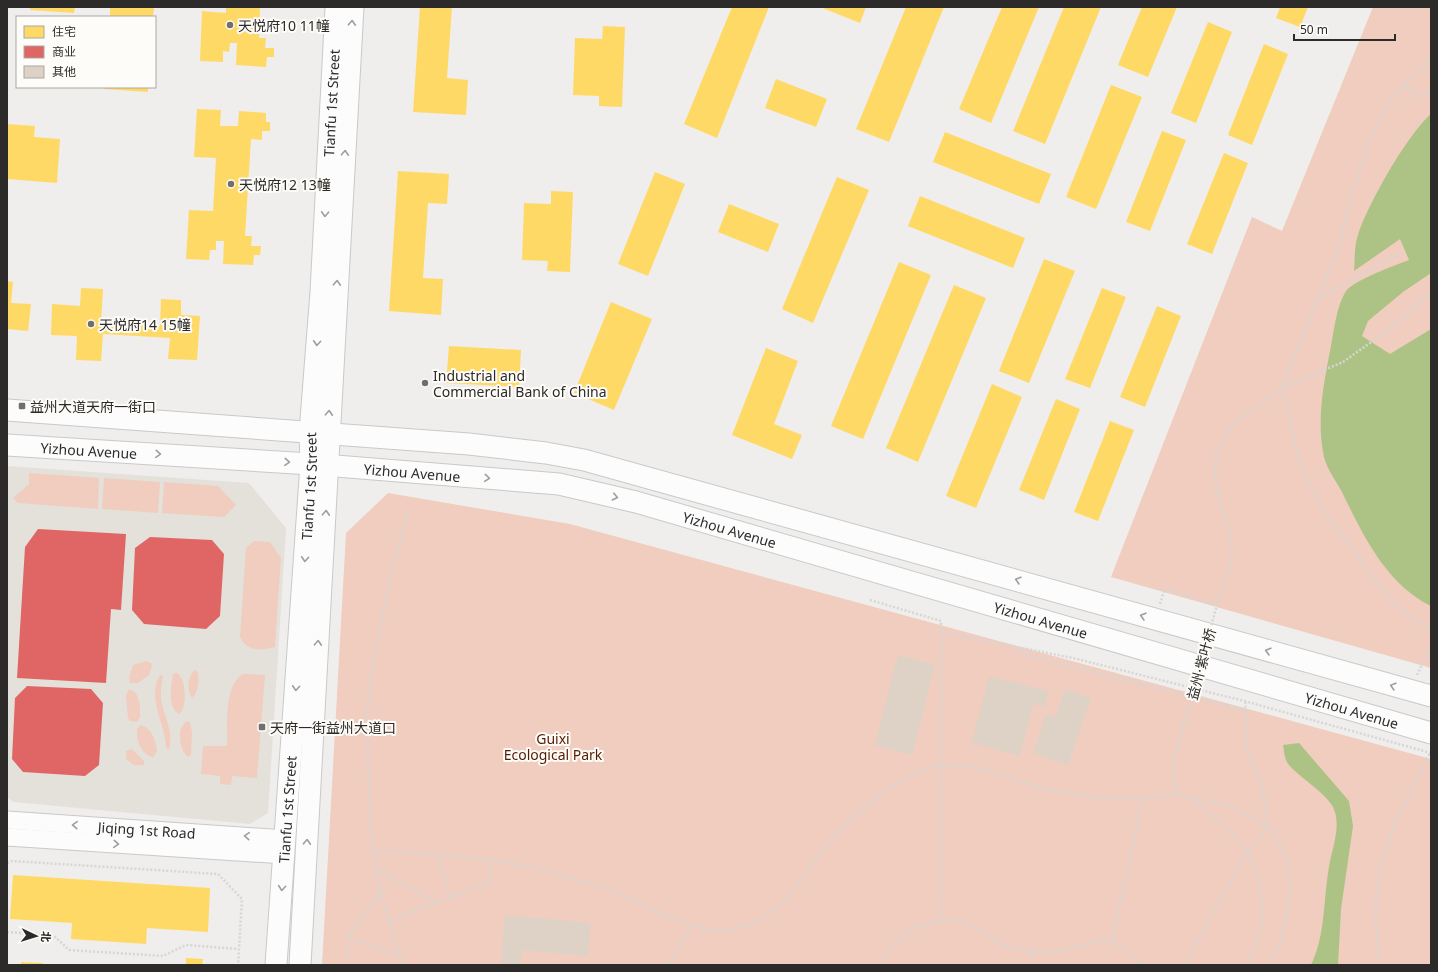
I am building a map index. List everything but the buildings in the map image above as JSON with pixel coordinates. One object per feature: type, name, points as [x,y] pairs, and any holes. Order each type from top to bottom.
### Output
[{"type":"main road","name":"Tianfu 1st Street","points":[[300,965],[320,465],[321,292],[336,7]]},
{"type":"main road","name":"Tianfu 1st Street","points":[[319,432],[353,7]]},
{"type":"main road","name":"Yizhou Avenue","points":[[7,410],[469,444],[546,453],[584,460],[1431,696]]},
{"type":"main road","name":"Yizhou Avenue","points":[[7,445],[320,465],[559,484],[636,502],[1431,746]]},
{"type":"main road","name":"Tianfu 1st Street","points":[[276,965],[285,847],[320,465]]},
{"type":"street","name":"Jiqing 1st Road","points":[[7,820],[285,847]]},
{"type":"street","name":"Jiqing 1st Road","points":[[7,837],[285,847]]},
{"type":"path","points":[[1431,60],[1392,97],[1372,134],[1352,193],[1339,247],[1282,388],[1298,454],[1310,487],[1328,515],[1386,595],[1413,620],[1431,628]]},
{"type":"path","points":[[1406,85],[1418,97],[1431,92]]},
{"type":"path","points":[[1320,297],[1402,253]]},
{"type":"path","name":"益州·紫叶桥","points":[[1180,795],[1174,785],[1174,760],[1217,605],[1230,570],[1232,552],[1230,531],[1218,495],[1215,480],[1216,457],[1222,440],[1235,423],[1282,388],[1343,362],[1390,329],[1431,292]]},
{"type":"path","points":[[402,965],[380,892],[373,851],[370,825],[367,710],[374,657],[389,586],[409,509]]},
{"type":"path","points":[[1165,588],[1217,605]]},
{"type":"path","points":[[870,600],[941,621],[939,766],[940,921]]},
{"type":"path","points":[[941,632],[1072,658],[1431,746],[1394,824],[1380,870],[1375,915],[1380,965]]},
{"type":"path","points":[[1410,690],[1431,645]]},
{"type":"path","points":[[1017,647],[1018,653],[1072,665],[1246,710]]},
{"type":"path","points":[[1184,965],[1248,852],[1264,833],[1267,812],[1262,786],[1246,746],[1246,710],[1244,701]]},
{"type":"path","points":[[373,851],[490,860],[549,872],[610,890],[692,926],[729,929],[762,918],[780,906],[796,888],[831,839],[855,816],[885,792],[913,774],[939,766],[960,764],[978,766],[1043,788],[1090,797],[1124,798],[1180,795],[1230,806],[1272,828],[1287,860],[1290,882],[1288,910],[1280,942],[1270,965]]},
{"type":"path","points":[[1112,941],[1143,796]]},
{"type":"path","points":[[1189,798],[1216,820],[1248,852],[1259,886],[1261,908],[1261,926],[1248,965]]},
{"type":"path","points":[[437,855],[450,896]]},
{"type":"path","points":[[7,863],[12,860],[218,874],[242,899],[238,965]]},
{"type":"path","points":[[388,921],[450,896],[488,883],[490,860]]},
{"type":"path","points":[[376,869],[437,902]]},
{"type":"path","points":[[347,965],[348,937],[380,892]]},
{"type":"path","points":[[878,965],[891,946],[912,928],[940,921],[956,919],[975,927],[1005,946],[1032,951],[1052,953],[1105,940],[1112,941],[1134,955],[1141,965]]},
{"type":"path","points":[[668,965],[692,926]]},
{"type":"path","points":[[7,932],[53,935],[69,950],[163,956],[186,945],[238,949]]},
{"type":"path","points":[[348,937],[398,955]]},
{"type":"path","points":[[1031,965],[1032,951]]},
{"type":"shaded area","points":[[1431,114],[1431,273],[1403,292],[1368,321],[1362,336],[1390,354],[1431,329],[1431,606],[1415,597],[1389,572],[1358,525],[1327,466],[1322,443],[1321,415],[1326,373],[1336,317],[1340,303],[1346,291],[1357,282],[1409,260],[1400,239],[1354,271],[1357,239],[1370,206],[1400,153],[1421,124]]},
{"type":"shaded area","points":[[7,466],[249,483],[286,528],[268,813],[250,824],[13,802],[7,797]]},
{"type":"shaded area","points":[[1299,743],[1349,801],[1353,826],[1341,909],[1338,965],[1311,965],[1316,953],[1322,929],[1327,879],[1336,837],[1337,821],[1336,814],[1329,801],[1323,794],[1294,770],[1286,760],[1283,745]]},
{"type":"green space","points":[[1373,7],[1431,7],[1431,668],[1111,577],[1252,217],[1282,231]]},
{"type":"green space","points":[[29,473],[99,478],[98,509],[18,503],[13,498],[29,484]]},
{"type":"green space","points":[[104,478],[160,482],[158,513],[102,509]]},
{"type":"green space","points":[[164,482],[218,486],[236,505],[224,517],[162,513]]},
{"type":"green space","name":"Guixi Ecological Park","points":[[388,493],[570,524],[1431,759],[1431,965],[322,965],[346,533]]},
{"type":"green space","points":[[254,541],[270,542],[281,558],[275,647],[260,650],[250,648],[240,637],[246,548]]},
{"type":"green space","points":[[146,661],[151,663],[152,666],[149,675],[138,683],[130,683],[129,677],[133,665]]},
{"type":"green space","points":[[195,670],[198,672],[198,682],[196,693],[192,698],[188,687],[189,679]]},
{"type":"green space","points":[[177,673],[182,681],[185,693],[184,706],[179,714],[175,711],[171,701],[171,684],[173,674]]},
{"type":"green space","points":[[243,674],[265,675],[257,778],[232,776],[231,785],[220,784],[220,776],[201,774],[203,746],[227,746],[229,697],[232,687]]},
{"type":"green space","points":[[160,675],[163,676],[161,686],[162,704],[170,732],[169,749],[166,748],[156,702],[156,684]]},
{"type":"green space","points":[[129,689],[136,693],[140,704],[140,717],[137,722],[130,721],[128,718],[126,695]]},
{"type":"green space","points":[[187,721],[190,723],[192,732],[191,755],[188,757],[182,750],[180,739],[181,728]]},
{"type":"green space","points":[[140,725],[147,728],[154,738],[157,750],[154,757],[146,754],[140,747],[137,738],[137,729]]},
{"type":"green space","points":[[132,749],[144,761],[144,765],[134,765],[126,759],[126,751]]},
{"type":"place","name":"天悦府10 11幢","points":[[230,25]]},
{"type":"place","name":"天悦府12 13幢","points":[[231,184]]},
{"type":"place","name":"天悦府14 15幢","points":[[91,324]]},
{"type":"place","name":"Industrial and Commercial Bank of China","points":[[425,383]]},
{"type":"place","name":"益州大道天府一街口","points":[[22,406]]},
{"type":"place","name":"天府一街益州大道口","points":[[262,727]]}]
